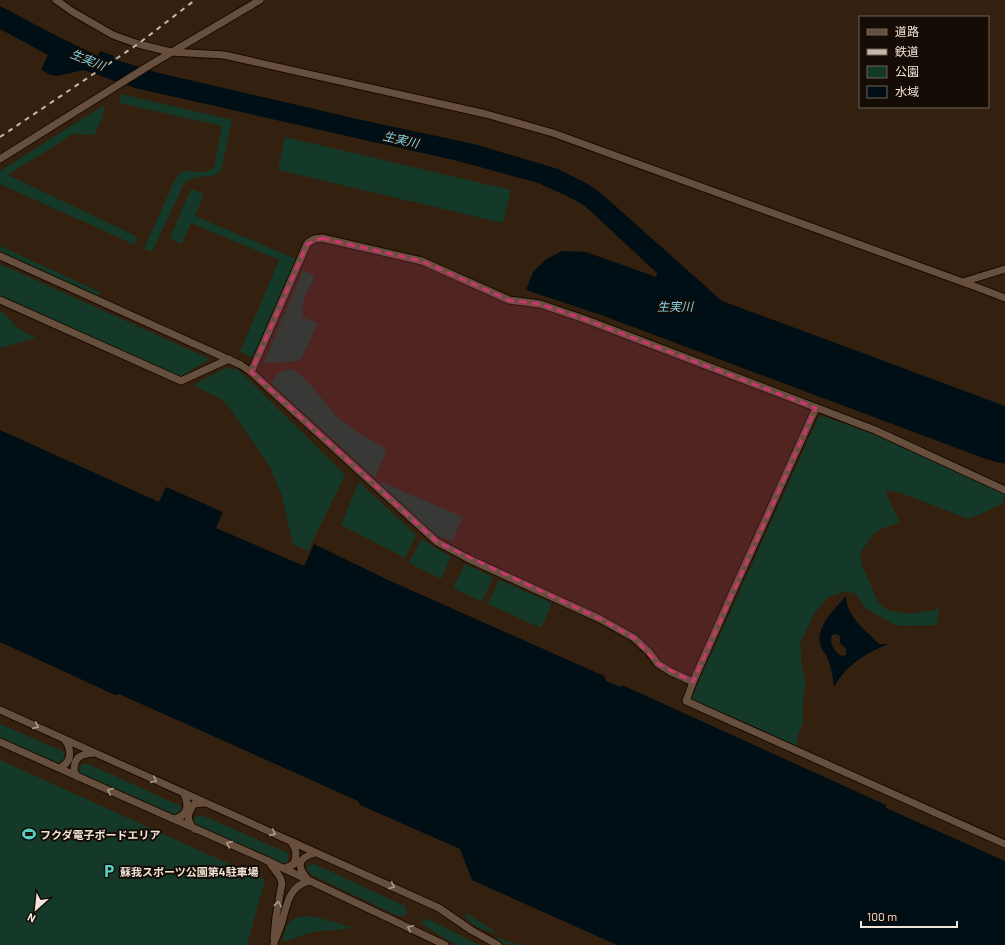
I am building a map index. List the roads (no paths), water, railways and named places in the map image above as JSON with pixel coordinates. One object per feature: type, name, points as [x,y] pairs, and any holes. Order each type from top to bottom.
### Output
[{"type":"street","points":[[56,0],[73,12],[113,35],[138,44],[171,52],[224,55],[486,114],[546,131],[710,189],[1005,298]]},
{"type":"street","points":[[0,159],[171,52],[260,0]]},
{"type":"street","points":[[252,372],[307,244],[310,240],[322,238],[422,261],[509,300],[540,304],[587,320],[734,375],[874,430],[1005,490]]},
{"type":"street","points":[[0,256],[241,365],[252,372],[437,542],[469,559],[600,619],[634,638],[650,652],[658,664],[671,672],[694,682]]},
{"type":"street","points":[[963,282],[1005,269]]},
{"type":"street","points":[[0,300],[181,381],[229,359]]},
{"type":"street","points":[[816,408],[686,701],[1005,844]]},
{"type":"street","points":[[0,710],[439,908],[471,930],[498,945]]},
{"type":"street","points":[[59,768],[67,763],[69,757],[69,746],[65,739]]},
{"type":"street","points":[[0,742],[284,869],[445,945]]},
{"type":"street","points":[[78,777],[74,772],[74,763],[76,759],[80,755],[94,753]]},
{"type":"street","points":[[173,819],[183,815],[187,810],[187,800],[184,794]]},
{"type":"street","points":[[194,829],[189,823],[188,818],[191,808],[194,804],[206,803]]},
{"type":"street","points":[[284,869],[294,864],[296,858],[297,852],[291,842]]},
{"type":"street","points":[[309,881],[302,871],[301,861],[304,856],[316,853]]},
{"type":"street","points":[[268,862],[276,869],[282,884],[276,917],[274,943],[291,895],[296,886],[309,881]]},
{"type":"water","name":"生実川","points":[[0,6],[98,56],[100,51],[114,56],[113,59],[159,73],[366,121],[474,144],[558,169],[588,184],[603,195],[722,301],[1005,406],[1005,464],[986,459],[601,315],[526,290],[533,272],[545,260],[562,251],[586,252],[656,277],[657,273],[585,206],[567,196],[538,183],[458,161],[135,88],[84,70],[57,76],[51,75],[41,70],[48,55],[0,29]]},
{"type":"water","points":[[0,430],[159,502],[166,487],[223,512],[216,528],[304,566],[314,544],[386,579],[604,676],[606,681],[620,687],[622,685],[886,805],[886,808],[1005,861],[1005,945],[617,945],[472,880],[460,849],[360,805],[358,801],[119,694],[115,695],[0,642]]},
{"type":"water","points":[[846,596],[849,610],[858,623],[879,644],[889,644],[873,651],[850,666],[834,687],[830,664],[827,656],[822,650],[820,634],[826,620]],"holes":[[[836,634],[840,636],[840,643],[846,649],[846,655],[841,656],[836,652],[831,641],[832,635]]]},
{"type":"railway","points":[[0,137],[138,44],[195,0]]},
{"type":"place","name":"フクダ電子ボードエリア","points":[[29,834]]},
{"type":"place","name":"蘇我スポーツ公園第4駐車場","points":[[109,871]]}]
